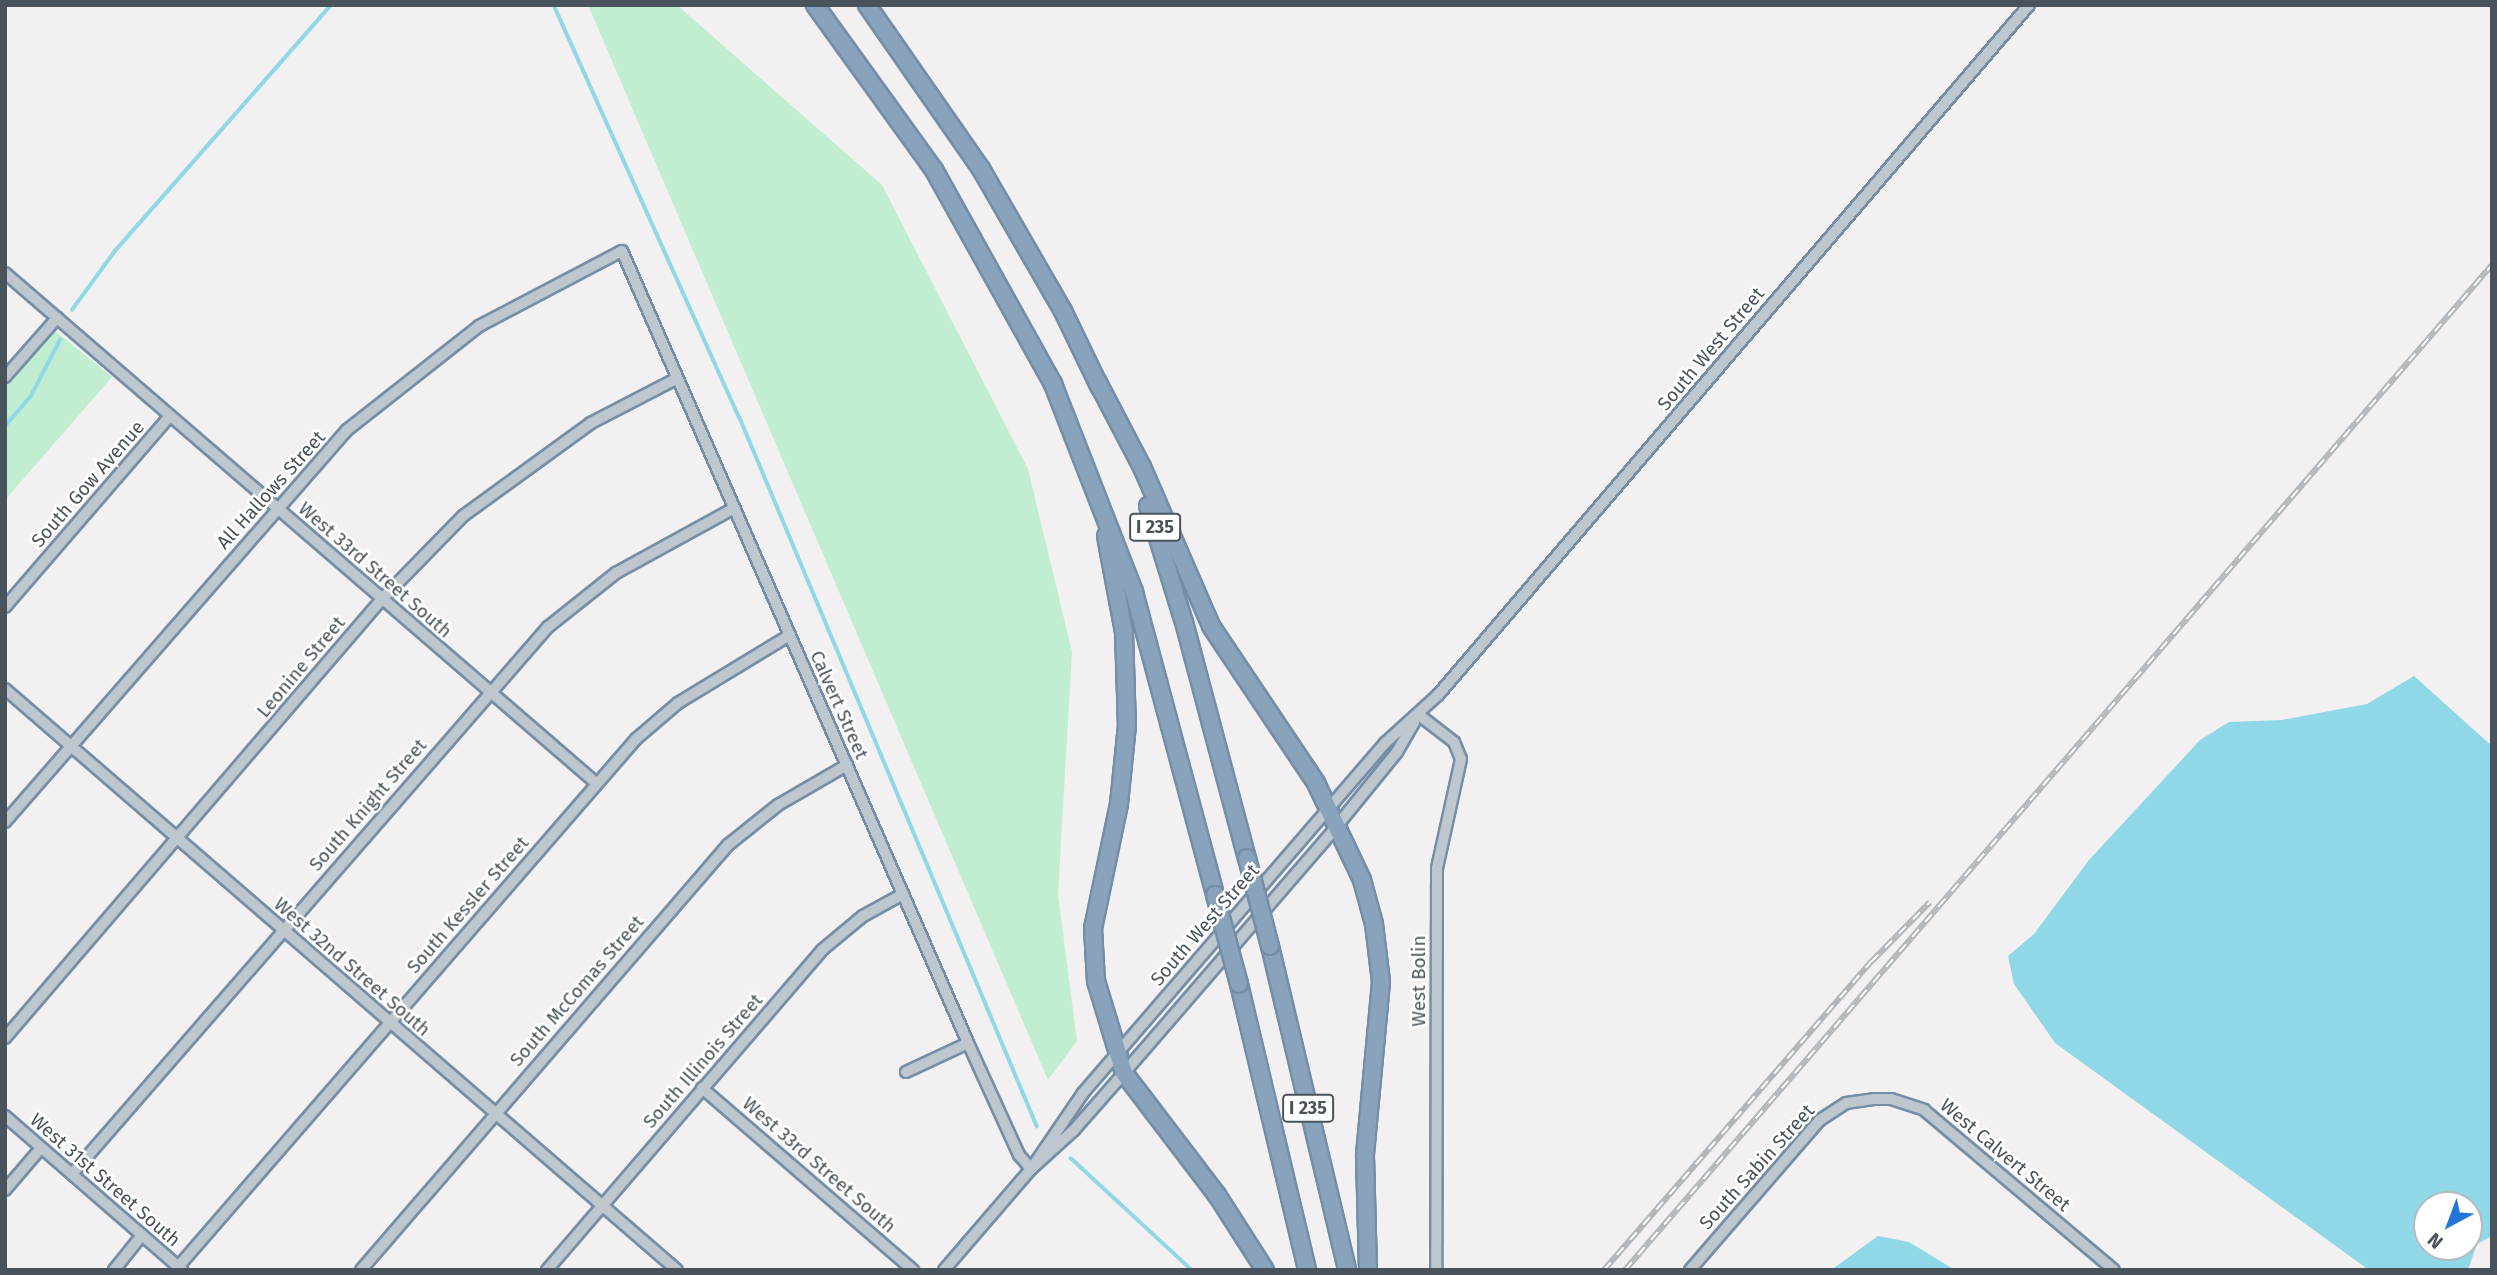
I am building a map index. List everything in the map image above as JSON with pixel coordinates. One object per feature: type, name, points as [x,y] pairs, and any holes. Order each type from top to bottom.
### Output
[{"type":"highway","name":"I 235","points":[[815,5],[904,125],[968,224],[1053,384],[1086,462],[1149,640],[1238,984],[1307,1270]]},
{"type":"highway","name":"I 235","points":[[867,5],[981,169],[1063,311],[1097,381],[1168,568],[1270,946],[1347,1270]]},
{"type":"highway","points":[[1097,381],[1142,467],[1211,626],[1328,807],[1362,880],[1381,982],[1365,1156],[1368,1270]]},
{"type":"highway","points":[[1086,462],[1117,591],[1126,665],[1125,768],[1093,928],[1096,981],[1124,1073],[1217,1195],[1265,1270]]},
{"type":"street","name":"South West Street","points":[[944,1270],[1031,1169],[1083,1093],[1328,807],[1385,743],[1419,715],[2029,5]]},
{"type":"street","name":"Calvert Street","points":[[622,251],[968,1043],[1019,1155],[1031,1169]]},
{"type":"street","name":"All Hallows Street","points":[[5,821],[347,430],[430,360],[511,307],[622,251]]},
{"type":"street","name":"West 33rd Street South","points":[[5,273],[596,783]]},
{"type":"street","points":[[5,377],[57,318]]},
{"type":"street","name":"Leonine Street","points":[[5,1038],[178,840],[382,599],[463,516],[500,485],[591,423],[676,379]]},
{"type":"street","name":"South Gow Avenue","points":[[5,607],[170,416]]},
{"type":"street","name":"South Knight Street","points":[[72,1174],[489,691],[548,627],[598,585],[734,508]]},
{"type":"street","name":"South Kessler Street","points":[[180,1268],[636,739],[678,703],[790,635]]},
{"type":"street","name":"West 32nd Street South","points":[[5,690],[677,1270]]},
{"type":"street","name":"South West Street","points":[[1031,1169],[1074,1130],[1336,827],[1397,752],[1419,715]]},
{"type":"street","name":"West Bolin","points":[[1419,715],[1454,742],[1461,759],[1437,868],[1436,1270]]},
{"type":"street","name":"South McComas Street","points":[[360,1270],[736,836],[812,783],[847,765]]},
{"type":"street","name":"South Illinois Street","points":[[547,1270],[831,941],[903,894]]},
{"type":"street","points":[[906,1072],[968,1043]]},
{"type":"street","name":"West 33rd Street South","points":[[702,1088],[913,1270]]},
{"type":"street","name":"South Sabin Street","points":[[1690,1270],[1820,1120],[1859,1099]]},
{"type":"street","name":"West Calvert Street","points":[[1859,1099],[1891,1099],[1923,1110],[2114,1270]]},
{"type":"street","name":"West 31st Street South","points":[[5,1116],[180,1268]]},
{"type":"street","points":[[5,1190],[41,1147]]},
{"type":"street","points":[[114,1270],[142,1236]]},
{"type":"green space","points":[[588,5],[677,5],[882,185],[1028,469],[1072,652],[1058,894],[1077,1041],[1048,1080]]},
{"type":"green space","points":[[55,331],[112,377],[5,500],[5,386]]},
{"type":"water","points":[[2414,676],[2492,746],[2492,1236],[2483,1241],[2483,1191],[2413,1191],[2413,1261],[2471,1261],[2468,1270],[2369,1270],[2055,1043],[2014,984],[2008,956],[2034,934],[2089,860],[2200,740],[2229,722],[2282,720],[2367,704]]},
{"type":"water","points":[[1878,1236],[1909,1242],[1955,1270],[1831,1270]]},
{"type":"waterway","points":[[72,310],[115,251],[331,5]]},
{"type":"waterway","points":[[554,5],[740,418],[1037,1126]]},
{"type":"waterway","points":[[5,426],[31,396],[60,340]]},
{"type":"waterway","points":[[1071,1158],[1192,1270]]},
{"type":"railway","points":[[1625,1270],[2492,265]]},
{"type":"railway","points":[[1604,1270],[1871,962],[1930,902]]}]
